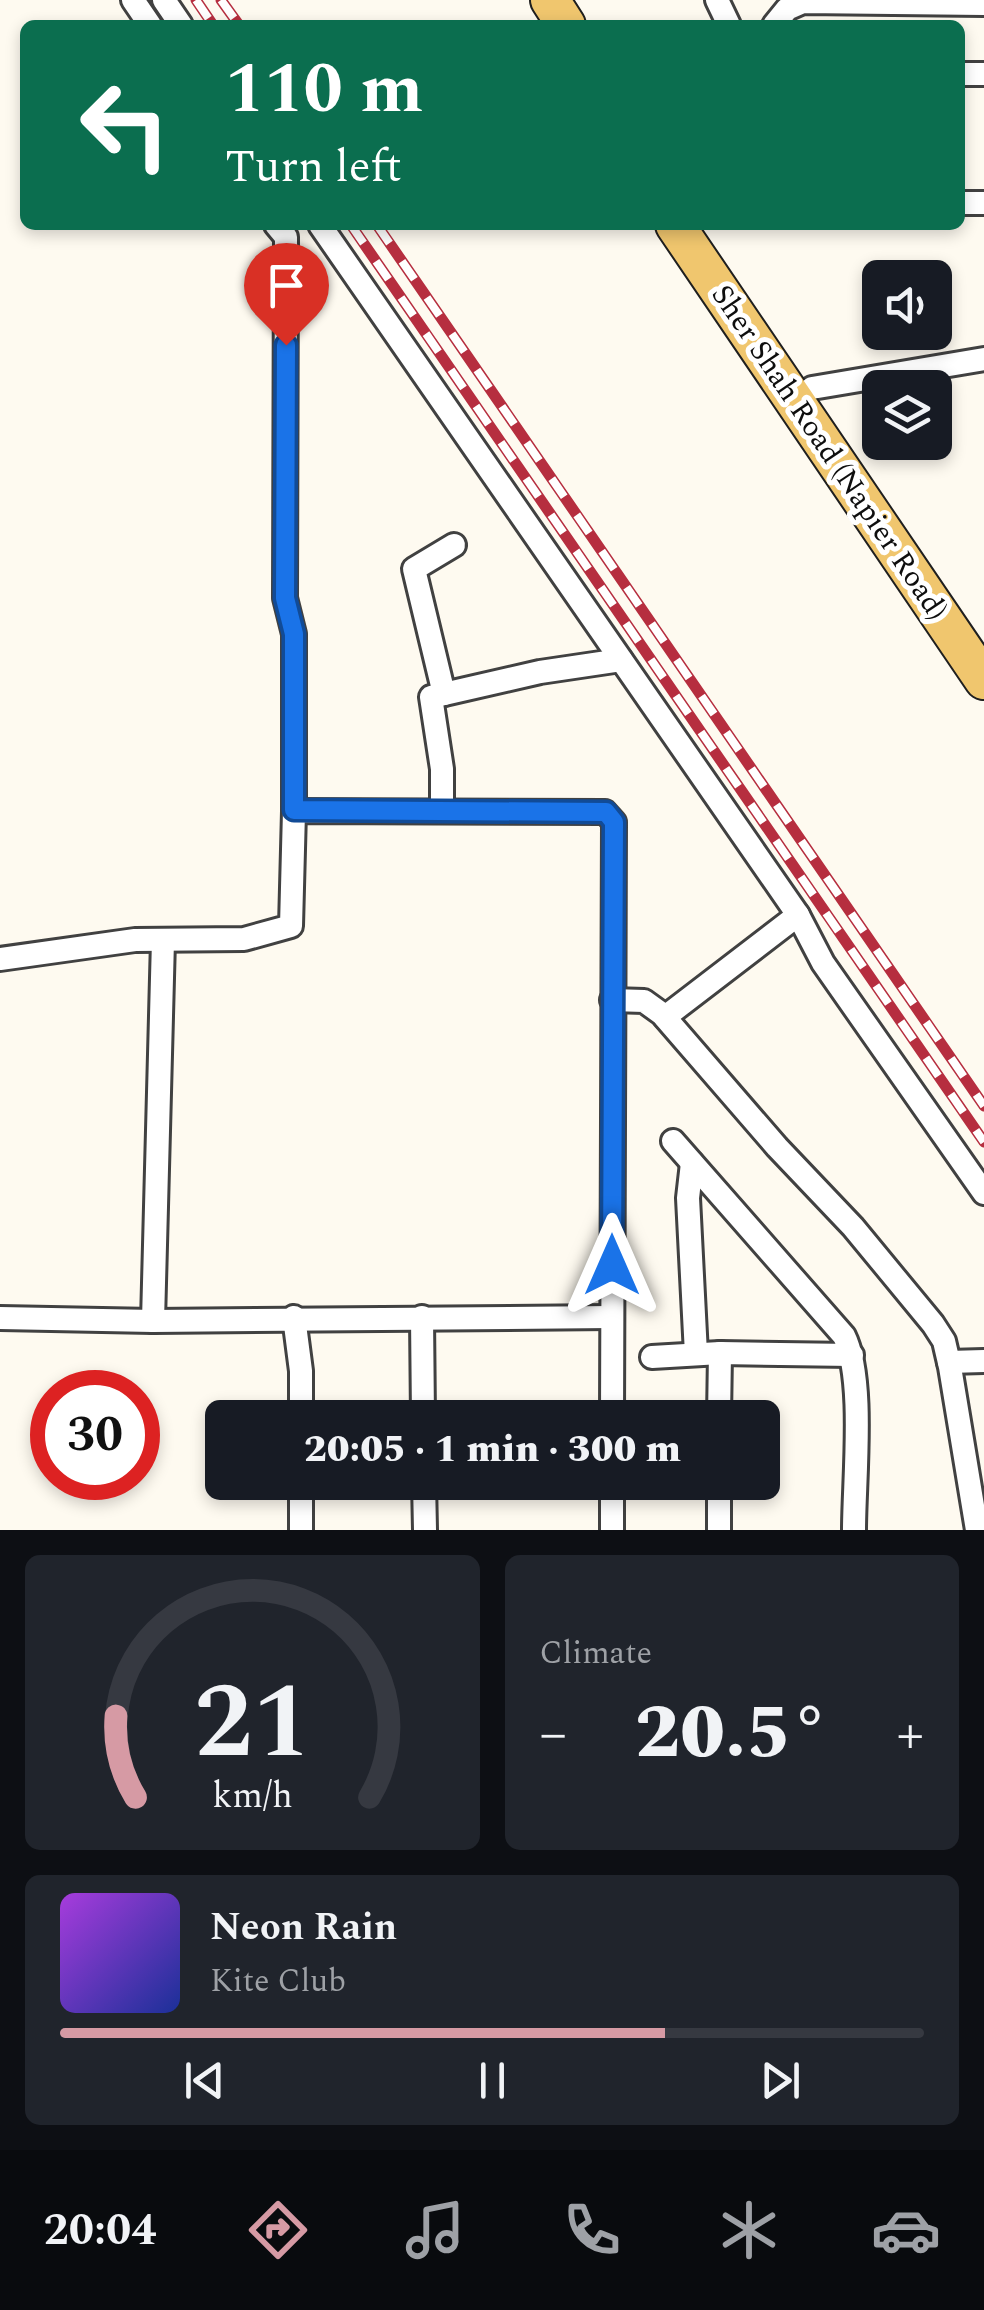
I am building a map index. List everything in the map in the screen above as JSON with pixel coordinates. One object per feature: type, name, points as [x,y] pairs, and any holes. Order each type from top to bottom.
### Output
[{"type":"main road","name":"Sher Shah Road (Napier Road)","points":[[679,230],[804,394],[984,644]]},
{"type":"main road","name":"Sher Shah Road (Napier Road)","points":[[705,230],[984,680]]},
{"type":"street","points":[[778,20],[786,9],[803,2],[984,4]]},
{"type":"street","points":[[0,959],[163,940],[244,938],[291,926],[294,634],[285,598],[286,237],[280,230]]},
{"type":"street","points":[[323,230],[798,915],[823,963],[984,1193]]},
{"type":"street","points":[[804,394],[984,359]]},
{"type":"street","points":[[444,694],[414,569],[454,546]]},
{"type":"street","points":[[442,811],[442,769],[431,697],[540,672],[621,660]]},
{"type":"street","points":[[294,810],[606,812],[614,822],[612,1400]]},
{"type":"street","points":[[665,1017],[798,915]]},
{"type":"street","points":[[153,1321],[163,940]]},
{"type":"street","points":[[612,1000],[644,1001],[665,1017],[934,1324],[944,1341],[949,1362],[977,1530]]},
{"type":"street","points":[[673,1141],[844,1336],[852,1355],[854,1530]]},
{"type":"street","points":[[692,1163],[688,1198],[696,1354]]},
{"type":"street","points":[[294,1317],[301,1400]]},
{"type":"street","points":[[422,1317],[423,1400]]},
{"type":"street","points":[[0,1318],[153,1321],[611,1317]]},
{"type":"street","points":[[652,1357],[720,1353],[852,1355]]},
{"type":"street","points":[[719,1400],[720,1353]]},
{"type":"street","points":[[949,1362],[984,1362]]},
{"type":"street","points":[[301,1500],[302,1530]]},
{"type":"street","points":[[424,1500],[425,1530]]},
{"type":"street","points":[[612,1500],[612,1530]]},
{"type":"street","points":[[718,1500],[718,1530]]},
{"type":"railway","points":[[196,0],[210,20]]},
{"type":"railway","points":[[221,0],[235,20]]},
{"type":"railway","points":[[354,230],[984,1142]]},
{"type":"railway","points":[[380,230],[984,1106]]},
{"type":"route","points":[[286,345],[285,598],[294,634],[294,810],[606,812],[614,822],[612,1265]]}]
